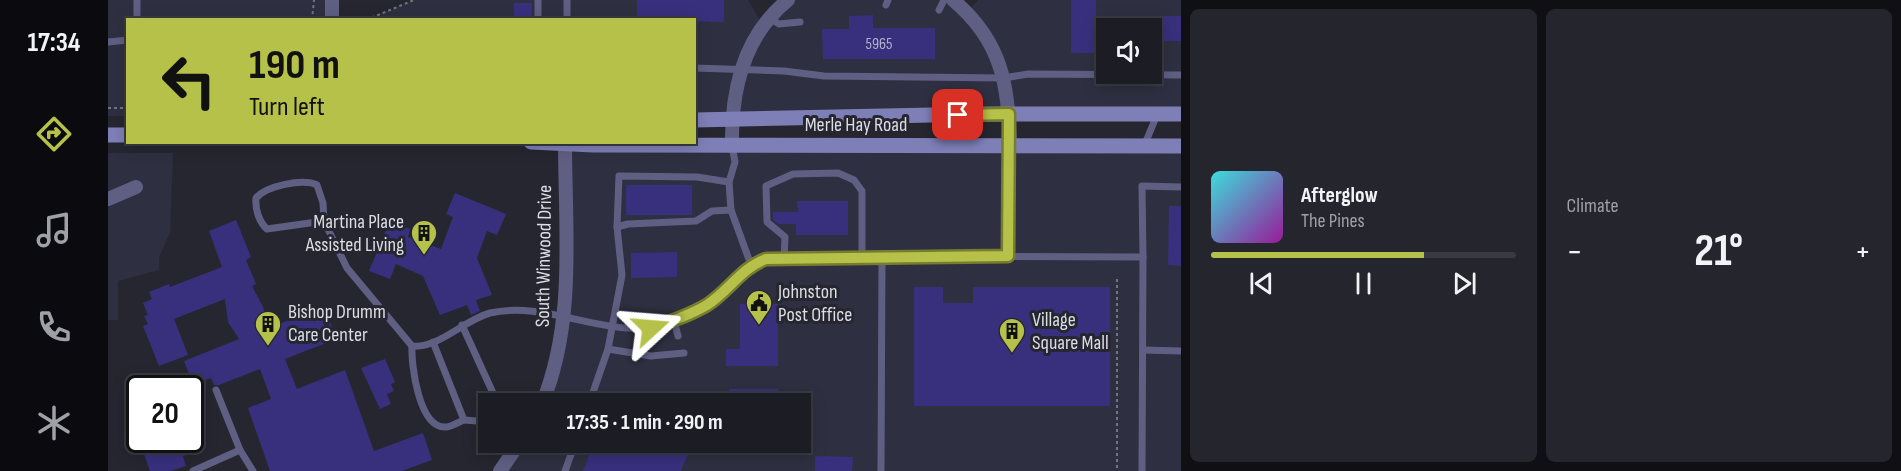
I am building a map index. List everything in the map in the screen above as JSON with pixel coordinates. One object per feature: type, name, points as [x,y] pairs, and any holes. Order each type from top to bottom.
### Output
[{"type":"main road","name":"Merle Hay Road","points":[[696,120],[1009,114],[1181,114]]},
{"type":"main road","points":[[108,135],[126,135]]},
{"type":"main road","name":"Merle Hay Road","points":[[621,144],[1181,146]]},
{"type":"street","points":[[332,0],[332,18]]},
{"type":"street","points":[[732,146],[734,92],[745,57],[770,18],[788,0]]},
{"type":"street","points":[[953,0],[968,12],[986,36],[1004,78],[1009,114],[1010,147]]},
{"type":"street","name":"South Winwood Drive","points":[[546,393],[558,355],[564,317],[565,144]]},
{"type":"street","points":[[108,199],[136,187]]},
{"type":"street","points":[[500,471],[512,453]]},
{"type":"lane","points":[[137,0],[137,18]]},
{"type":"lane","points":[[538,0],[538,18]]},
{"type":"lane","points":[[567,0],[567,18]]},
{"type":"lane","points":[[939,10],[944,0]]},
{"type":"lane","points":[[770,18],[779,24],[800,22]]},
{"type":"lane","points":[[108,42],[126,40]]},
{"type":"lane","points":[[696,68],[784,71],[824,76],[1004,78],[1028,74],[1181,75]]},
{"type":"lane","points":[[1144,146],[1157,114]]},
{"type":"lane","points":[[732,146],[735,162],[729,182],[731,210],[751,265]]},
{"type":"lane","points":[[1008,256],[1010,147]]},
{"type":"lane","points":[[784,259],[785,237],[766,222],[766,186],[793,174],[838,172],[854,180],[862,191],[862,256]]},
{"type":"lane","points":[[593,393],[608,349],[622,275],[617,227],[619,176],[697,177],[729,182]]},
{"type":"lane","points":[[324,221],[267,229],[258,215],[256,198],[271,189],[312,183],[319,189],[324,221],[347,268],[412,346],[411,369],[428,418],[436,425],[446,427],[464,420],[478,420]]},
{"type":"lane","points":[[1142,471],[1142,186],[1181,186]]},
{"type":"lane","points":[[617,227],[628,224],[696,221],[712,211],[731,210]]},
{"type":"lane","points":[[412,346],[424,347],[462,325],[490,313],[511,310],[564,317],[613,328],[651,328],[674,321],[709,304],[751,265],[766,259],[862,256],[1143,257]]},
{"type":"lane","points":[[881,471],[882,256]]},
{"type":"lane","points":[[674,321],[678,336]]},
{"type":"lane","points":[[462,325],[493,393]]},
{"type":"lane","points":[[433,342],[464,420]]},
{"type":"lane","points":[[608,349],[651,356],[684,353]]},
{"type":"lane","points":[[1143,350],[1181,351]]},
{"type":"lane","points":[[216,390],[240,450],[253,471]]},
{"type":"lane","points":[[193,471],[240,450]]},
{"type":"lane","points":[[565,471],[569,453]]},
{"type":"path","points":[[312,18],[314,0]]},
{"type":"path","points":[[371,18],[414,0]]},
{"type":"path","points":[[108,108],[126,108]]},
{"type":"path","points":[[1117,279],[1117,471]]},
{"type":"shaded area","points":[[108,0],[332,0],[332,18],[126,18],[126,116],[108,116]]},
{"type":"shaded area","points":[[414,0],[748,0],[763,25],[788,0],[953,0],[967,12],[978,0],[1181,0],[1181,114],[696,114],[696,18],[371,18]]},
{"type":"shaded area","points":[[565,144],[1181,145],[1181,471],[500,471],[513,453],[811,453],[811,393],[545,393],[558,355]]},
{"type":"shaded area","points":[[108,153],[173,153],[170,233],[159,257],[159,270],[118,281],[118,320],[108,320]]},
{"type":"building","points":[[637,0],[724,0],[724,22],[696,21],[696,18],[637,18]]},
{"type":"building","points":[[1071,0],[1096,0],[1096,53],[1071,53]]},
{"type":"building","points":[[514,3],[532,3],[532,18],[514,18]]},
{"type":"building","points":[[873,15],[873,28],[935,28],[935,59],[823,59],[822,29],[849,29],[849,16]]},
{"type":"building","points":[[1154,16],[1181,16],[1181,41],[1162,41],[1162,18],[1154,18]]},
{"type":"building","points":[[626,185],[692,185],[692,215],[626,215]]},
{"type":"building","name":"Martina Place Assisted Living","points":[[455,193],[506,214],[497,235],[487,231],[477,258],[492,295],[476,300],[480,311],[471,315],[467,305],[440,315],[423,276],[396,264],[390,279],[369,271],[390,221],[410,229],[408,237],[441,249],[453,217],[446,214]]},
{"type":"building","points":[[797,201],[848,201],[848,235],[796,235],[796,224],[778,224],[773,220],[773,212],[798,212]]},
{"type":"building","points":[[1169,206],[1181,206],[1181,266],[1168,265]]},
{"type":"building","name":"Bishop Drumm Care Center","points":[[236,220],[251,257],[246,260],[256,284],[252,286],[263,307],[269,328],[322,307],[327,322],[330,321],[336,339],[285,359],[297,389],[345,370],[374,451],[423,433],[432,460],[402,471],[270,471],[248,408],[271,399],[260,369],[214,385],[211,378],[204,381],[204,375],[189,375],[184,361],[239,339],[228,322],[225,299],[174,319],[188,355],[159,366],[143,326],[148,324],[144,316],[148,315],[143,303],[152,299],[149,292],[169,284],[170,287],[222,267],[209,231]]},
{"type":"building","points":[[677,252],[677,277],[631,278],[631,253]]},
{"type":"building","name":"Village Square Mall","points":[[914,287],[943,287],[943,303],[973,303],[973,287],[1110,287],[1110,406],[914,406]]},
{"type":"building","name":"Johnston Post Office","points":[[740,304],[778,304],[778,366],[726,366],[726,349],[740,349]]},
{"type":"building","points":[[385,359],[395,382],[391,384],[394,391],[387,394],[391,404],[380,409],[361,368]]},
{"type":"building","points":[[729,389],[778,389],[778,393],[729,393]]},
{"type":"building","points":[[144,453],[192,453],[183,456],[186,466],[171,471],[150,471]]},
{"type":"building","points":[[590,453],[688,453],[681,471],[583,471]]},
{"type":"building","points":[[815,456],[853,457],[852,471],[815,471]]},
{"type":"place","name":"Martina Place Assisted Living","points":[[424,256]]},
{"type":"place","name":"Johnston Post Office","points":[[759,326]]},
{"type":"place","name":"Bishop Drumm Care Center","points":[[268,347]]},
{"type":"place","name":"Village Square Mall","points":[[1012,354]]},
{"type":"route","points":[[651,328],[674,321],[709,304],[751,265],[766,259],[1008,256],[1009,114],[958,115]]}]
